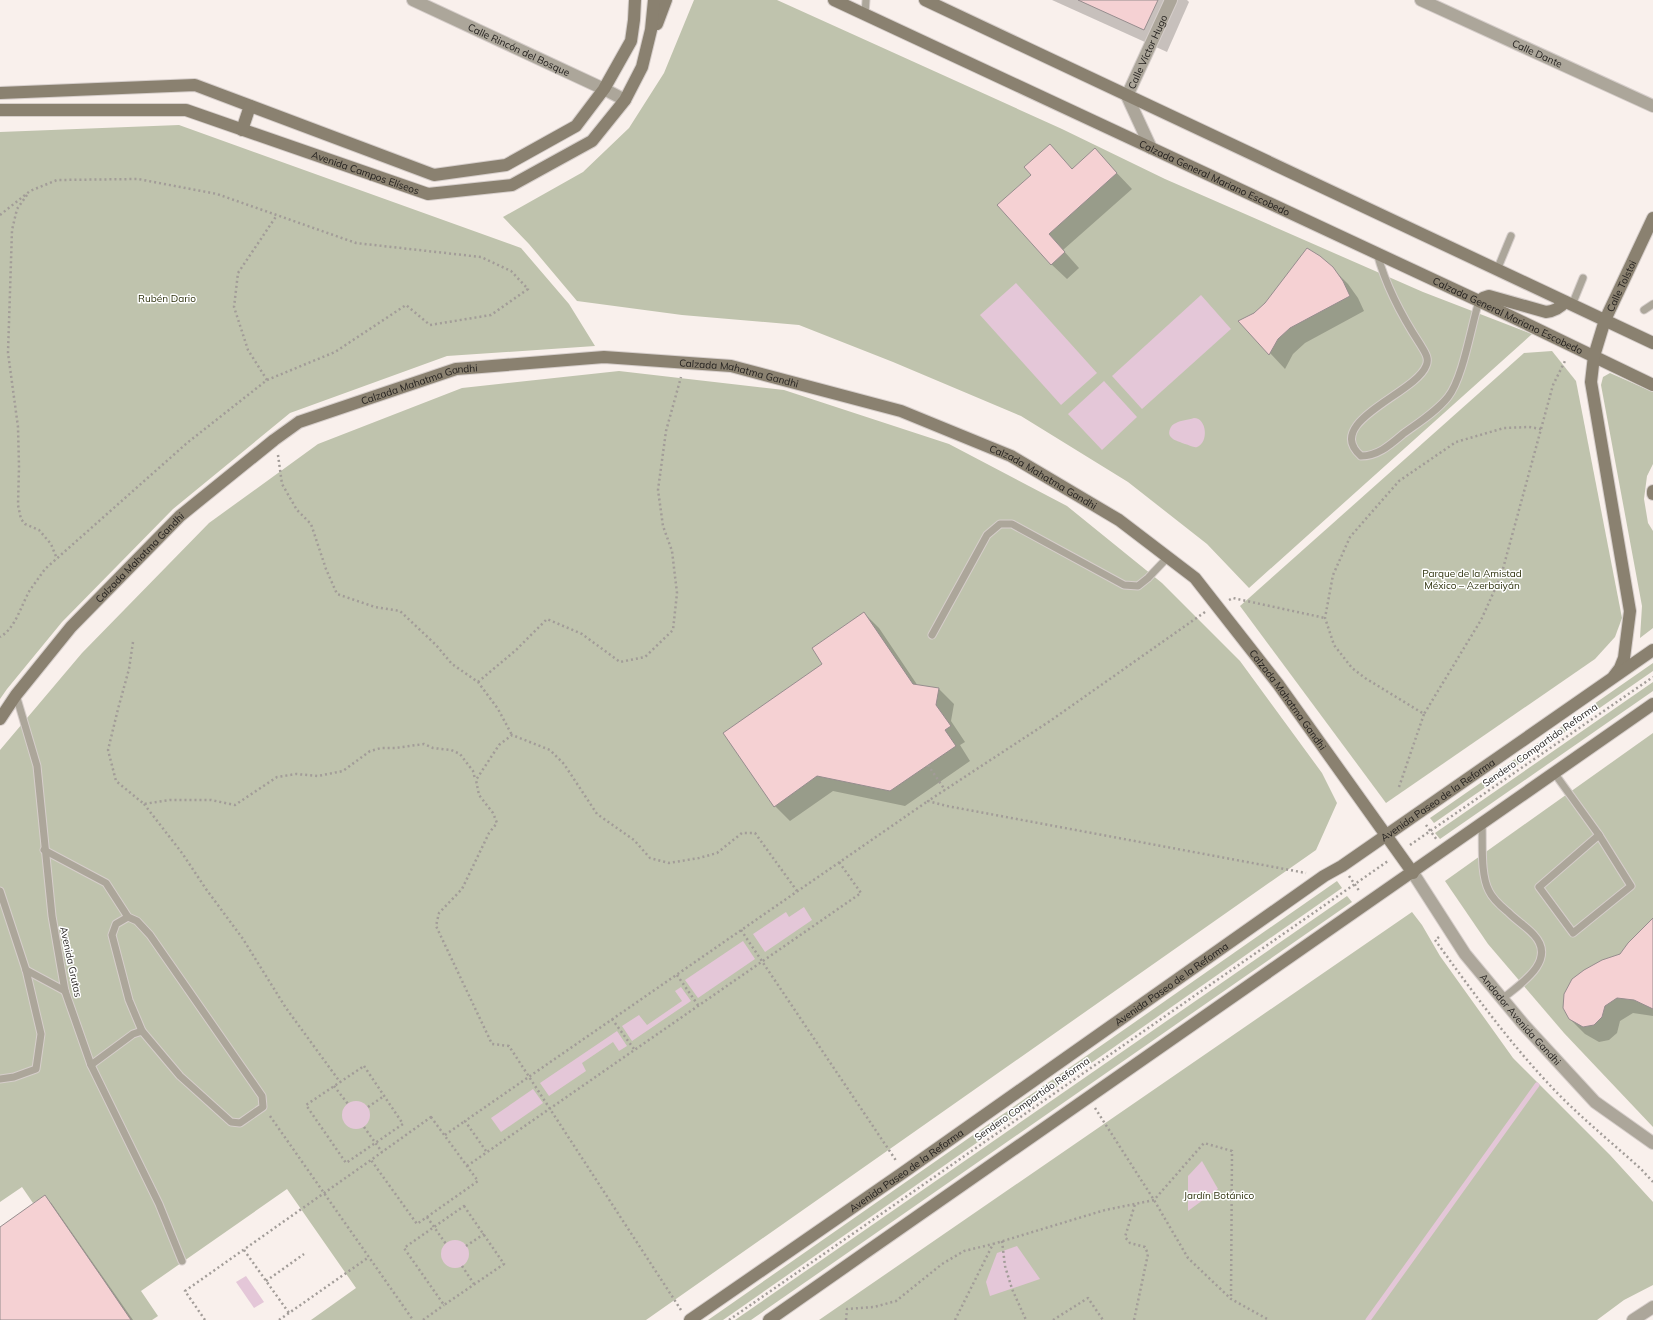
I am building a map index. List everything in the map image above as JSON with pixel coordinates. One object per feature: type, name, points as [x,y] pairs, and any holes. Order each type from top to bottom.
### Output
[{"type":"main road","name":"Avenida Campos Elíseos","points":[[0,93],[195,85],[434,175],[506,165],[576,126],[604,89],[620,62],[630,41],[634,20],[635,0]]},
{"type":"main road","name":"Avenida Campos Elíseos","points":[[0,110],[186,110],[428,194],[512,186],[592,141],[625,100],[642,67],[651,30],[654,0]]},
{"type":"main road","points":[[642,67],[666,0]]},
{"type":"main road","name":"Calzada General Mariano Escobedo","points":[[834,0],[1377,253],[1653,385]]},
{"type":"main road","points":[[925,0],[1653,343]]},
{"type":"main road","points":[[242,130],[250,106]]},
{"type":"main road","points":[[428,194],[434,175]]},
{"type":"main road","name":"Calle Tolstoi","points":[[1611,680],[1620,668],[1624,658],[1630,611],[1591,382],[1594,356],[1605,320],[1653,218]]},
{"type":"main road","points":[[1479,301],[1489,296],[1546,312],[1556,310],[1569,303]]},
{"type":"main road","name":"Calzada Mahatma Gandhi","points":[[0,719],[16,695],[71,627],[180,516],[274,440],[299,422],[456,369],[604,357],[731,366],[901,411],[1010,456],[1119,520],[1195,578],[1278,684],[1413,873]]},
{"type":"main road","name":"Avenida Paseo de la Reforma","points":[[687,1317],[904,1172],[1324,876],[1342,866],[1653,650]]},
{"type":"main road","points":[[769,1320],[1088,1097],[1482,825],[1653,704]]},
{"type":"street","name":"Calle Rincón del Bosque","points":[[413,0],[625,100]]},
{"type":"street","name":"Calle Víctor Hugo","points":[[1151,148],[1127,96],[1171,0]]},
{"type":"street","name":"Calle Dante","points":[[1421,0],[1653,106]]},
{"type":"street","name":"Andador Avenida Gandhi","points":[[1413,873],[1465,954],[1524,1025],[1595,1102],[1653,1143]]},
{"type":"street","points":[[1634,1320],[1653,1307]]},
{"type":"lane","points":[[865,14],[866,0]]},
{"type":"lane","points":[[1497,270],[1511,236]]},
{"type":"lane","points":[[1377,253],[1388,288],[1400,312],[1426,354],[1427,365],[1421,376],[1363,418],[1353,429],[1350,439],[1353,449],[1361,456],[1371,456],[1384,449],[1448,397],[1456,381],[1479,301]]},
{"type":"lane","points":[[1569,303],[1583,278]]},
{"type":"lane","points":[[1644,310],[1653,304]]},
{"type":"lane","points":[[932,635],[987,535],[1000,524],[1012,524],[1124,585],[1138,586],[1168,557]]},
{"type":"lane","name":"Avenida Grutas","points":[[16,695],[37,766],[44,850],[52,916],[65,991],[90,1065],[160,1204],[182,1261]]},
{"type":"lane","points":[[1555,774],[1598,835],[1630,886],[1573,933],[1539,887],[1598,835]]},
{"type":"lane","points":[[1482,825],[1485,879],[1489,891],[1499,904],[1535,936],[1540,946],[1542,958],[1535,970],[1526,980],[1502,999]]},
{"type":"lane","points":[[44,850],[106,883],[128,917],[137,921],[154,941],[262,1096],[263,1107],[240,1122],[231,1122],[222,1116],[180,1076],[142,1031],[129,1000],[112,935],[116,924],[128,917]]},
{"type":"lane","points":[[0,891],[26,970],[41,1034],[36,1069],[14,1077],[0,1079]]},
{"type":"lane","points":[[26,970],[65,991]]},
{"type":"lane","points":[[90,1065],[133,1034],[142,1031]]},
{"type":"path","points":[[0,215],[30,191],[57,180],[138,179],[217,194],[356,243],[481,257],[511,271],[528,289],[491,315],[430,325],[406,305],[335,352],[267,380],[187,444],[45,569],[30,591],[18,615],[5,634],[0,637]]},
{"type":"path","points":[[30,191],[17,209],[12,230],[8,353],[18,427],[18,506],[21,519],[25,524],[39,530],[51,544],[57,559]]},
{"type":"path","points":[[267,380],[248,350],[234,307],[238,273],[277,215]]},
{"type":"path","points":[[1399,787],[1424,714],[1481,620],[1501,576],[1553,384],[1566,358]]},
{"type":"path","points":[[478,682],[516,650],[547,620],[582,634],[620,662],[645,657],[673,630],[678,593],[672,551],[663,526],[658,490],[666,431],[685,363]]},
{"type":"path","points":[[1424,714],[1365,678],[1352,668],[1334,645],[1325,618],[1333,575],[1350,537],[1399,481],[1456,442],[1504,428],[1529,426],[1540,429]]},
{"type":"path","points":[[274,440],[282,484],[297,510],[311,524],[326,569],[337,594],[375,607],[400,611],[436,645],[452,664],[478,682],[498,709],[512,735],[550,750],[564,764],[597,814],[634,840],[650,858],[669,863],[699,858],[717,853],[742,833],[755,833],[797,891]]},
{"type":"path","points":[[445,1135],[928,800],[1050,722],[1216,604],[1233,598],[1325,618]]},
{"type":"path","points":[[133,642],[130,669],[108,750],[116,781],[144,804],[182,853],[206,890],[243,939],[286,1008],[340,1082]]},
{"type":"path","name":"Sendero Compartido Reforma","points":[[1420,838],[1653,677]]},
{"type":"path","points":[[476,780],[499,745],[512,735]]},
{"type":"path","points":[[144,804],[170,800],[211,800],[235,805],[277,777],[296,774],[318,776],[343,771],[370,751],[381,748],[395,748],[424,744],[433,748],[451,750],[460,754],[473,771],[479,795],[493,813],[497,823],[489,833],[462,889],[439,913],[436,926],[492,1044],[509,1046],[687,1317]]},
{"type":"path","points":[[928,765],[945,790]]},
{"type":"path","points":[[928,800],[947,806],[1324,876]]},
{"type":"path","points":[[1424,822],[1437,841]]},
{"type":"path","points":[[467,1166],[486,1151],[861,893],[839,862]]},
{"type":"path","name":"Sendero Compartido Reforma","points":[[729,1320],[1384,864]]},
{"type":"path","points":[[1348,874],[1362,895]]},
{"type":"path","points":[[1449,929],[1435,940],[1498,1023],[1551,1086],[1653,1182]]},
{"type":"path","points":[[741,930],[904,1172]]},
{"type":"path","points":[[677,974],[698,1005]]},
{"type":"path","points":[[612,1019],[634,1050]]},
{"type":"path","points":[[364,1066],[403,1124],[346,1163],[306,1105],[334,1086],[364,1066]]},
{"type":"path","points":[[334,1086],[348,1104]]},
{"type":"path","points":[[368,1108],[384,1096]]},
{"type":"path","points":[[1088,1097],[1154,1200],[1188,1258],[1231,1299],[1269,1320]]},
{"type":"path","points":[[263,1107],[413,1320]]},
{"type":"path","points":[[205,1320],[185,1292],[431,1116],[478,1182],[417,1224],[371,1160]]},
{"type":"path","points":[[465,1121],[486,1151]]},
{"type":"path","points":[[364,1127],[382,1152]]},
{"type":"path","points":[[846,1320],[846,1309],[874,1307],[896,1301],[948,1261],[964,1251],[993,1244],[1105,1210],[1154,1200],[1204,1143],[1232,1151],[1231,1299]]},
{"type":"path","points":[[1134,1320],[1148,1254],[1145,1247],[1130,1243],[1125,1237],[1135,1204]]},
{"type":"path","points":[[423,1320],[504,1264],[464,1206],[404,1248],[444,1305]]},
{"type":"path","points":[[427,1218],[446,1244]]},
{"type":"path","points":[[466,1246],[484,1234]]},
{"type":"path","points":[[1002,1241],[1005,1266],[1012,1289],[1026,1320]]},
{"type":"path","points":[[955,1320],[993,1244]]},
{"type":"path","points":[[244,1250],[289,1313]]},
{"type":"path","points":[[266,1281],[304,1254]]},
{"type":"path","points":[[279,1320],[369,1257]]},
{"type":"path","points":[[462,1266],[474,1284]]},
{"type":"path","points":[[1053,1320],[1088,1298],[1103,1320]]},
{"type":"green space","points":[[694,0],[777,0],[1062,129],[1165,179],[1423,292],[1532,334],[1249,588],[1207,544],[1128,482],[1021,416],[893,362],[799,325],[682,315],[577,301],[529,244],[503,217],[583,172],[629,128],[664,73]]},
{"type":"green space","name":"Rubén Dario","points":[[179,125],[521,248],[569,304],[595,346],[447,356],[290,413],[173,509],[62,622],[0,699],[0,132]]},
{"type":"green space","name":"Parque de la Amistad México – Azerbaiyán","points":[[1552,351],[1576,381],[1622,618],[1615,637],[1595,659],[1386,803],[1240,606],[1524,353]]},
{"type":"green space","points":[[619,371],[784,390],[949,444],[1067,506],[1162,583],[1240,661],[1322,773],[1337,803],[1316,850],[646,1320],[311,1320],[356,1288],[287,1189],[141,1291],[158,1316],[152,1320],[131,1320],[45,1196],[33,1203],[22,1187],[0,1202],[0,750],[82,653],[209,523],[318,444],[462,388]]},
{"type":"green space","points":[[1610,373],[1653,392],[1653,464],[1647,476],[1644,499],[1648,523],[1653,531],[1653,628],[1640,638],[1642,606],[1601,385],[1603,377]]},
{"type":"green space","points":[[1653,663],[1653,671],[1434,823],[1430,818]]},
{"type":"green space","points":[[1653,682],[1653,691],[1440,839],[1435,833]]},
{"type":"green space","points":[[1653,733],[1653,1127],[1564,1033],[1488,944],[1445,881]]},
{"type":"green space","points":[[1337,881],[1342,888],[723,1320],[708,1320]]},
{"type":"green space","points":[[1347,896],[1352,902],[751,1320],[735,1320]]},
{"type":"green space","name":"Jardín Botánico","points":[[1412,912],[1422,925],[1440,956],[1513,1058],[1610,1155],[1653,1202],[1653,1285],[1624,1300],[1597,1320],[819,1320]]},
{"type":"shaded area","points":[[1016,283],[1097,373],[1061,405],[980,315]]},
{"type":"shaded area","points":[[1201,295],[1231,329],[1142,409],[1112,376]]},
{"type":"shaded area","points":[[1104,381],[1137,417],[1102,450],[1068,414]]},
{"type":"shaded area","points":[[1194,418],[1202,422],[1204,426],[1205,436],[1201,445],[1193,447],[1176,441],[1171,437],[1169,432],[1173,425],[1180,421]]},
{"type":"shaded area","points":[[804,907],[812,920],[765,952],[753,934],[786,912],[789,917]]},
{"type":"shaded area","points":[[743,941],[755,959],[698,998],[685,980]]},
{"type":"shaded area","points":[[681,987],[691,1001],[632,1041],[622,1026],[639,1015],[647,1025],[682,1001],[675,991]]},
{"type":"shaded area","points":[[617,1031],[627,1046],[619,1051],[613,1042],[582,1063],[586,1071],[549,1096],[540,1083]]},
{"type":"shaded area","points":[[533,1089],[543,1103],[501,1132],[491,1118]]},
{"type":"shaded area","points":[[356,1101],[366,1105],[370,1115],[366,1125],[356,1129],[346,1125],[342,1115],[346,1105]]},
{"type":"shaded area","points":[[1202,1161],[1218,1189],[1188,1211],[1188,1176]]},
{"type":"shaded area","points":[[455,1240],[465,1244],[469,1254],[465,1264],[455,1268],[445,1264],[441,1254],[445,1244]]},
{"type":"shaded area","points":[[1017,1246],[1040,1279],[990,1296],[986,1282],[997,1253]]},
{"type":"shaded area","points":[[246,1276],[264,1302],[254,1308],[236,1282]]},
{"type":"building","points":[[1078,0],[1158,0],[1144,30]]},
{"type":"building","points":[[1050,144],[1072,169],[1095,148],[1117,173],[1049,234],[1065,252],[1051,265],[997,205],[1031,175],[1024,167]]},
{"type":"building","points":[[1307,248],[1320,256],[1333,267],[1343,281],[1350,296],[1290,328],[1278,339],[1269,355],[1238,321],[1254,313],[1265,303]]},
{"type":"building","points":[[864,612],[913,684],[939,688],[936,705],[951,726],[945,730],[956,746],[890,791],[817,776],[774,807],[723,733],[822,664],[812,648]]},
{"type":"building","points":[[1653,918],[1653,1009],[1634,1000],[1617,998],[1605,1006],[1602,1017],[1594,1025],[1583,1027],[1569,1019],[1563,1008],[1564,994],[1572,979],[1602,960],[1620,954],[1628,943]]},
{"type":"building","points":[[45,1195],[131,1320],[0,1320],[0,1227]]},
{"type":"waterway","points":[[1368,1320],[1537,1085]]}]
